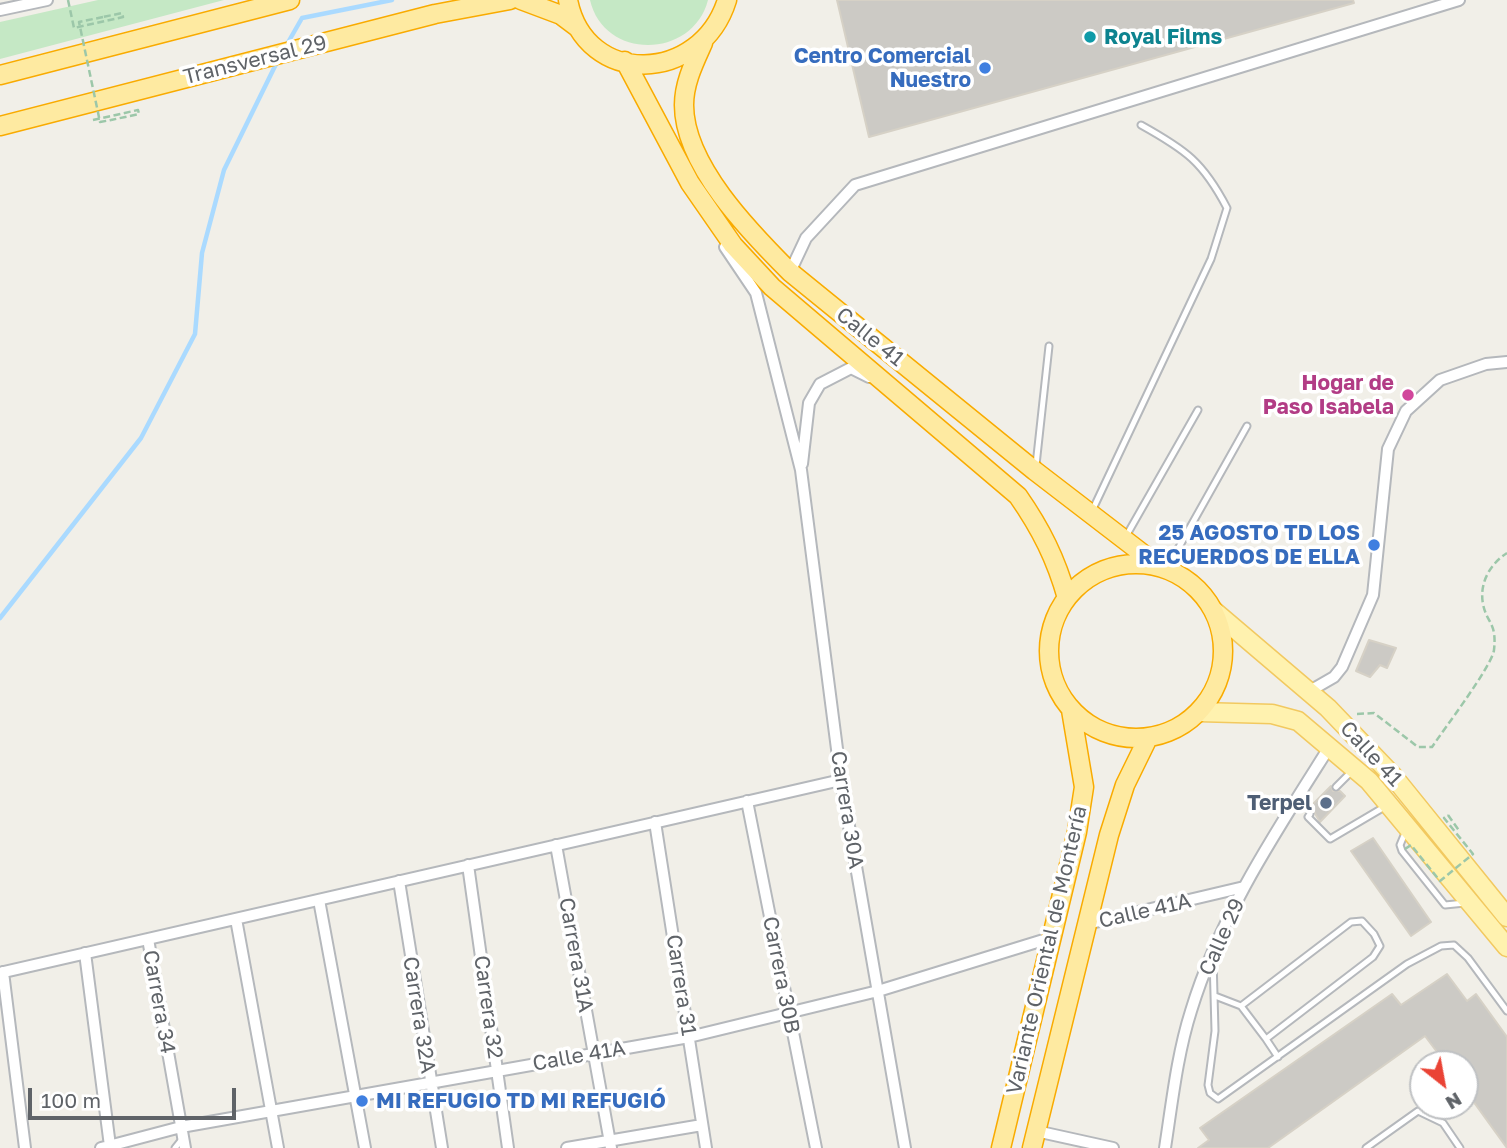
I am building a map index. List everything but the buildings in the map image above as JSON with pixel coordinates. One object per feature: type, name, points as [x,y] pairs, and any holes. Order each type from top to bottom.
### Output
[{"type":"highway","points":[[0,75],[290,0]]},
{"type":"highway","name":"Transversal 29","points":[[0,126],[435,13],[510,0]]},
{"type":"highway","points":[[521,0],[561,15],[580,29],[599,49],[625,61],[638,64],[666,62],[703,43]]},
{"type":"highway","points":[[568,0],[580,29]]},
{"type":"highway","name":"Calle 41","points":[[727,0],[722,16],[703,43],[691,69],[684,106],[694,148],[733,211],[790,272],[1035,471],[1160,567]]},
{"type":"highway","name":"Calle 41","points":[[625,61],[690,183],[733,245],[772,287],[1018,496],[1040,527],[1051,550],[1067,598]]},
{"type":"highway","points":[[1131,564],[1160,567],[1197,588],[1214,611],[1222,632],[1222,664],[1212,695],[1199,712],[1167,733],[1148,738],[1106,734],[1087,724],[1071,710],[1055,684],[1049,655],[1057,615],[1077,587],[1102,571],[1131,564]]},
{"type":"highway","name":"Variante Oriental de Montería","points":[[1001,1148],[1077,832],[1084,787],[1071,710]]},
{"type":"highway","name":"Variante Oriental de Montería","points":[[1034,1140],[1109,835],[1125,785],[1148,738]]},
{"type":"main road","name":"Calle 41","points":[[1214,611],[1308,692],[1393,776],[1507,917]]},
{"type":"main road","name":"Calle 41","points":[[1199,712],[1272,714],[1297,721],[1330,746],[1356,768],[1388,804],[1507,947]]},
{"type":"street","points":[[0,10],[27,2],[47,0]]},
{"type":"street","points":[[790,272],[806,239],[855,186],[1459,0]]},
{"type":"street","points":[[690,183],[699,210],[756,293],[801,470]]},
{"type":"street","points":[[1308,692],[1334,677],[1342,667],[1373,595],[1388,449],[1406,411],[1440,380],[1486,364],[1507,362]]},
{"type":"street","points":[[801,470],[809,403],[820,384],[851,368],[886,385]]},
{"type":"street","name":"Carrera 30A","points":[[801,470],[841,779],[905,1148]]},
{"type":"street","name":"Calle 29","points":[[1165,1148],[1190,1012],[1213,951],[1244,887],[1330,746]]},
{"type":"street","points":[[25,1148],[1,973],[841,779]]},
{"type":"street","name":"Carrera 30B","points":[[747,801],[816,1148]]},
{"type":"street","name":"Carrera 31","points":[[655,822],[706,1148]]},
{"type":"street","name":"Carrera 31A","points":[[556,845],[610,1144]]},
{"type":"street","name":"Carrera 32","points":[[468,865],[508,1148]]},
{"type":"street","name":"Carrera 32A","points":[[399,881],[429,1082],[442,1148]]},
{"type":"street","name":"Calle 41A","points":[[1087,924],[1244,887]]},
{"type":"street","points":[[319,900],[365,1148]]},
{"type":"street","points":[[236,919],[278,1148]]},
{"type":"street","name":"Calle 41A","points":[[106,1147],[183,1138],[271,1110],[689,1037],[878,991],[1050,938]]},
{"type":"street","name":"Carrera 34","points":[[148,939],[183,1138]]},
{"type":"street","points":[[85,953],[106,1147]]},
{"type":"street","points":[[567,1148],[610,1144],[702,1125]]},
{"type":"street","points":[[1034,1140],[1113,1148]]},
{"type":"lane","points":[[1091,515],[1211,259],[1227,208],[1210,175],[1176,145],[1141,125]]},
{"type":"lane","points":[[1035,471],[1049,346]]},
{"type":"lane","points":[[1124,541],[1198,410]]},
{"type":"lane","points":[[1160,567],[1179,547],[1247,426]]},
{"type":"lane","points":[[1336,787],[1356,768]]},
{"type":"lane","points":[[1293,804],[1309,815],[1330,839],[1388,804]]},
{"type":"lane","points":[[1241,1006],[1351,922],[1362,921],[1374,934],[1380,946],[1373,957],[1266,1039]]},
{"type":"lane","points":[[1213,951],[1215,996],[1210,1093],[1218,1099],[1407,964],[1441,946],[1454,945],[1468,958],[1507,1011]]},
{"type":"lane","points":[[1215,996],[1241,1006],[1278,1057]]},
{"type":"lane","points":[[1366,1148],[1418,1111],[1443,1123],[1460,1148]]},
{"type":"lane","points":[[175,1148],[183,1138]]},
{"type":"path","points":[[68,0],[74,28],[122,18],[122,13],[79,22],[100,122],[139,114],[138,110],[88,121]]},
{"type":"path","points":[[1347,728],[1357,713],[1374,713],[1418,747],[1432,747],[1494,654],[1495,626],[1483,604],[1484,580],[1494,561],[1507,553]]},
{"type":"path","points":[[1405,849],[1411,845],[1440,881],[1473,854],[1444,818],[1448,815]]},
{"type":"green space","points":[[98,0],[224,0],[0,59],[0,22]]},
{"type":"green space","points":[[590,0],[708,0],[699,19],[685,33],[668,42],[649,45],[630,42],[612,34],[598,20]]},
{"type":"waterway","points":[[286,46],[302,18],[392,0]]},
{"type":"waterway","points":[[0,618],[141,438],[195,334],[202,253],[224,170],[278,60]]},
{"type":"place","name":"Royal Films","points":[[1090,37]]},
{"type":"place","name":"Centro Comercial Nuestro","points":[[985,68]]},
{"type":"place","name":"Hogar de Paso Isabela","points":[[1408,395]]},
{"type":"place","name":"25 AGOSTO TD LOS RECUERDOS DE ELLA","points":[[1374,545]]},
{"type":"place","name":"Terpel","points":[[1326,803]]},
{"type":"place","name":"MI REFUGIO TD MI REFUGIÓ","points":[[362,1101]]}]
